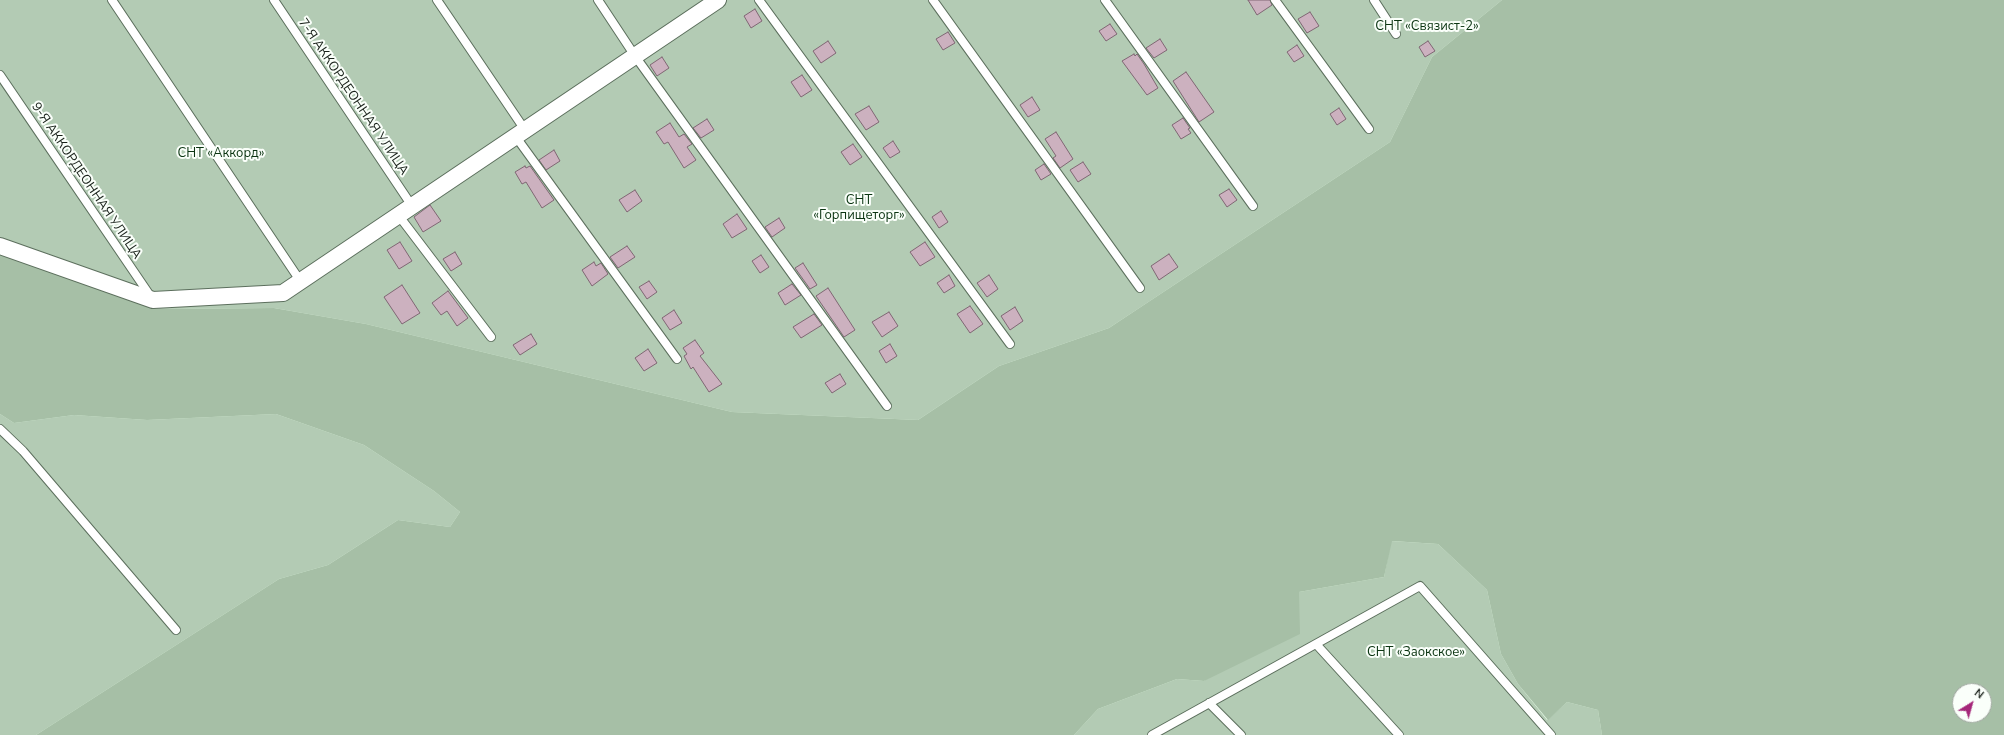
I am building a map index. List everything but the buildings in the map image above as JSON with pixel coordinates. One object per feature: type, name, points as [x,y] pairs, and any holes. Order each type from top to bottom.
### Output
[{"type":"street","points":[[0,246],[152,300],[283,294],[718,0]]},
{"type":"lane","points":[[112,0],[301,282]]},
{"type":"lane","name":"7-Я АККОРДЕОННАЯ УЛИЦА","points":[[274,0],[412,206]]},
{"type":"lane","points":[[437,0],[520,133],[678,359]]},
{"type":"lane","points":[[598,0],[635,56],[886,406]]},
{"type":"lane","points":[[759,0],[1010,344]]},
{"type":"lane","points":[[933,0],[1140,288]]},
{"type":"lane","points":[[1105,0],[1253,206]]},
{"type":"lane","points":[[1275,0],[1369,129]]},
{"type":"lane","points":[[1374,0],[1396,34]]},
{"type":"lane","name":"9-Я АККОРДЕОННАЯ УЛИЦА","points":[[0,75],[152,300]]},
{"type":"lane","points":[[399,216],[491,337]]},
{"type":"lane","points":[[0,429],[23,451],[176,630]]},
{"type":"lane","points":[[1152,735],[1420,586],[1551,735]]},
{"type":"lane","points":[[1316,644],[1399,735]]},
{"type":"lane","points":[[1209,703],[1241,735]]},
{"type":"green space","name":"СНТ «Горпищеторг»","points":[[0,0],[1502,0],[1432,57],[1390,142],[1109,328],[999,366],[918,420],[732,412],[366,324],[274,308],[157,309],[0,252]]},
{"type":"green space","points":[[1502,0],[2004,0],[2004,735],[1602,735],[1598,710],[1567,702],[1548,720],[1518,684],[1501,654],[1487,590],[1438,544],[1392,541],[1384,577],[1299,592],[1300,634],[1204,681],[1177,679],[1098,709],[1074,735],[36,735],[279,579],[328,565],[398,520],[450,527],[460,512],[434,491],[364,445],[276,414],[147,420],[74,415],[14,423],[0,414],[0,252],[157,309],[274,308],[366,324],[732,412],[918,420],[999,366],[1109,328],[1390,142],[1432,57]]},
{"type":"green space","points":[[0,414],[14,423],[74,415],[147,420],[276,414],[364,445],[434,491],[460,512],[450,527],[398,520],[328,565],[279,579],[36,735],[0,735]]},
{"type":"green space","name":"СНТ «Заокское»","points":[[1391,541],[1438,544],[1487,590],[1501,654],[1518,684],[1547,720],[1567,702],[1598,710],[1602,735],[1074,735],[1098,709],[1177,679],[1204,681],[1299,592],[1384,577]]},
{"type":"park label","name":"СНТ «Связист-2»","points":[[1427,27]]},
{"type":"park label","name":"СНТ «Аккорд»","points":[[221,154]]}]
